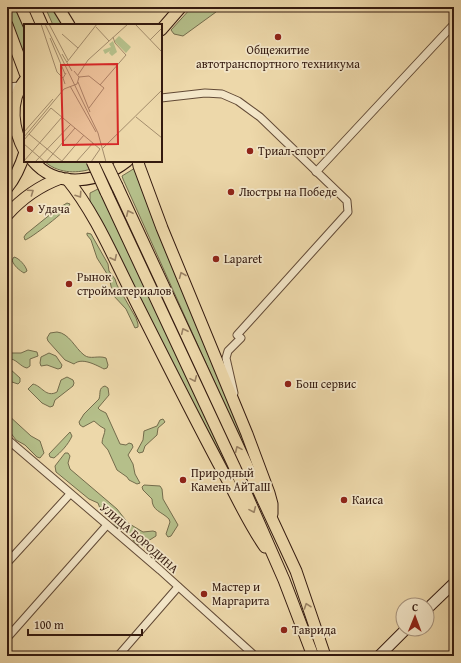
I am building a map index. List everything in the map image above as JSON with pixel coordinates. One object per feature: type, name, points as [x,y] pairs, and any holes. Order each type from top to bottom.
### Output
[{"type":"main road","points":[[21,7],[30,24]]},
{"type":"main road","points":[[34,7],[42,24]]},
{"type":"main road","points":[[58,7],[68,24]]},
{"type":"main road","points":[[162,29],[181,7]]},
{"type":"main road","points":[[7,25],[24,70]]},
{"type":"main road","points":[[22,84],[10,108],[17,135],[24,150]]},
{"type":"main road","points":[[7,188],[20,167],[24,155]]},
{"type":"main road","points":[[34,162],[47,172],[64,179],[81,198],[109,247],[157,345],[255,533],[277,564]]},
{"type":"main road","points":[[92,162],[234,466],[284,580],[313,656]]},
{"type":"main road","points":[[105,162],[246,467],[296,571],[325,656]]},
{"type":"main road","points":[[7,215],[18,202],[33,190],[46,183],[64,179],[87,180],[105,174],[125,162]]},
{"type":"main road","points":[[138,162],[162,228],[240,415],[269,493],[272,504],[272,520]]},
{"type":"main road","points":[[435,601],[454,583]]},
{"type":"main road","points":[[379,656],[398,637]]},
{"type":"street","points":[[316,172],[454,24]]},
{"type":"street","points":[[7,88],[22,84]]},
{"type":"street","points":[[162,98],[205,93],[230,96],[245,105],[260,117],[347,201],[348,212],[237,335],[241,338],[228,351],[226,358],[240,415]]},
{"type":"street","name":"УЛИЦА БОРОДИНА","points":[[7,439],[178,587],[247,654],[255,656]]},
{"type":"street","points":[[7,563],[70,494]]},
{"type":"street","points":[[7,638],[107,525]]},
{"type":"street","points":[[118,656],[178,587]]},
{"type":"green space","points":[[7,7],[16,7],[24,24],[24,56],[7,13]]},
{"type":"green space","points":[[45,7],[55,7],[64,24],[53,24]]},
{"type":"green space","points":[[192,7],[218,7],[216,12],[183,36],[174,34],[171,30]]},
{"type":"green space","points":[[45,162],[88,162],[91,169],[73,172],[60,170]]},
{"type":"green space","points":[[135,168],[248,449],[245,450],[123,179],[122,176]]},
{"type":"green space","points":[[100,188],[226,459],[224,461],[90,208],[90,193]]},
{"type":"green space","points":[[67,203],[70,204],[63,212],[41,230],[25,240],[24,237],[26,234],[57,209]]},
{"type":"green space","points":[[87,233],[91,234],[108,264],[109,271],[115,279],[136,318],[138,327],[135,328],[126,309],[113,295],[109,277],[97,258]]},
{"type":"green space","points":[[14,257],[22,262],[27,271],[24,273],[17,268],[12,260]]},
{"type":"green space","points":[[57,332],[65,335],[84,355],[106,358],[108,365],[107,368],[104,369],[85,361],[74,364],[65,360],[47,338],[50,333]]},
{"type":"green space","points":[[28,350],[37,352],[38,356],[30,359],[30,366],[27,368],[11,359],[7,363],[7,353],[21,353]]},
{"type":"green space","points":[[49,353],[56,356],[62,365],[61,368],[58,369],[47,365],[41,366],[41,357]]},
{"type":"green space","points":[[7,364],[10,369],[20,378],[20,382],[18,384],[12,382],[7,376]]},
{"type":"green space","points":[[67,377],[73,380],[73,386],[55,400],[53,406],[50,407],[42,403],[28,389],[33,384],[50,394],[57,392],[61,380]]},
{"type":"green space","points":[[105,386],[108,388],[109,395],[98,408],[106,413],[120,444],[132,444],[133,447],[128,455],[140,483],[137,484],[129,480],[117,470],[108,450],[102,443],[105,429],[94,421],[83,427],[80,425],[79,422],[84,414],[99,399],[101,389]]},
{"type":"green space","points":[[7,414],[31,436],[40,441],[44,453],[40,458],[37,457],[25,445],[16,440],[7,428]]},
{"type":"green space","points":[[163,419],[165,422],[158,428],[157,435],[145,446],[143,452],[139,453],[137,451],[143,440],[144,431],[157,426],[160,420]]},
{"type":"green space","points":[[70,432],[72,436],[62,451],[54,458],[50,457],[49,454]]},
{"type":"green space","points":[[65,453],[68,453],[70,456],[68,463],[70,469],[117,509],[128,523],[143,532],[156,532],[156,536],[148,541],[145,547],[136,544],[126,531],[114,526],[111,514],[106,511],[101,511],[98,503],[89,499],[56,472],[55,466]]},
{"type":"green space","points":[[144,485],[160,486],[162,489],[163,499],[178,525],[171,536],[168,537],[166,534],[170,522],[169,519],[155,508],[152,503],[152,499],[143,490],[142,487]]},
{"type":"place","name":"Общежитие автотранспортного техникума","points":[[278,37]]},
{"type":"place","name":"Триал-спорт","points":[[250,151]]},
{"type":"place","name":"Люстры на Победе","points":[[231,192]]},
{"type":"place","name":"Удача","points":[[30,209]]},
{"type":"place","name":"Laparet","points":[[216,259]]},
{"type":"place","name":"Рынок стройматериалов","points":[[69,284]]},
{"type":"place","name":"Бош сервис","points":[[288,384]]},
{"type":"place","name":"Природный Камень АйТаШ","points":[[183,480]]},
{"type":"place","name":"Каиса","points":[[344,500]]},
{"type":"place","name":"Мастер и Маргарита","points":[[204,594]]},
{"type":"place","name":"Таврида","points":[[284,630]]}]
